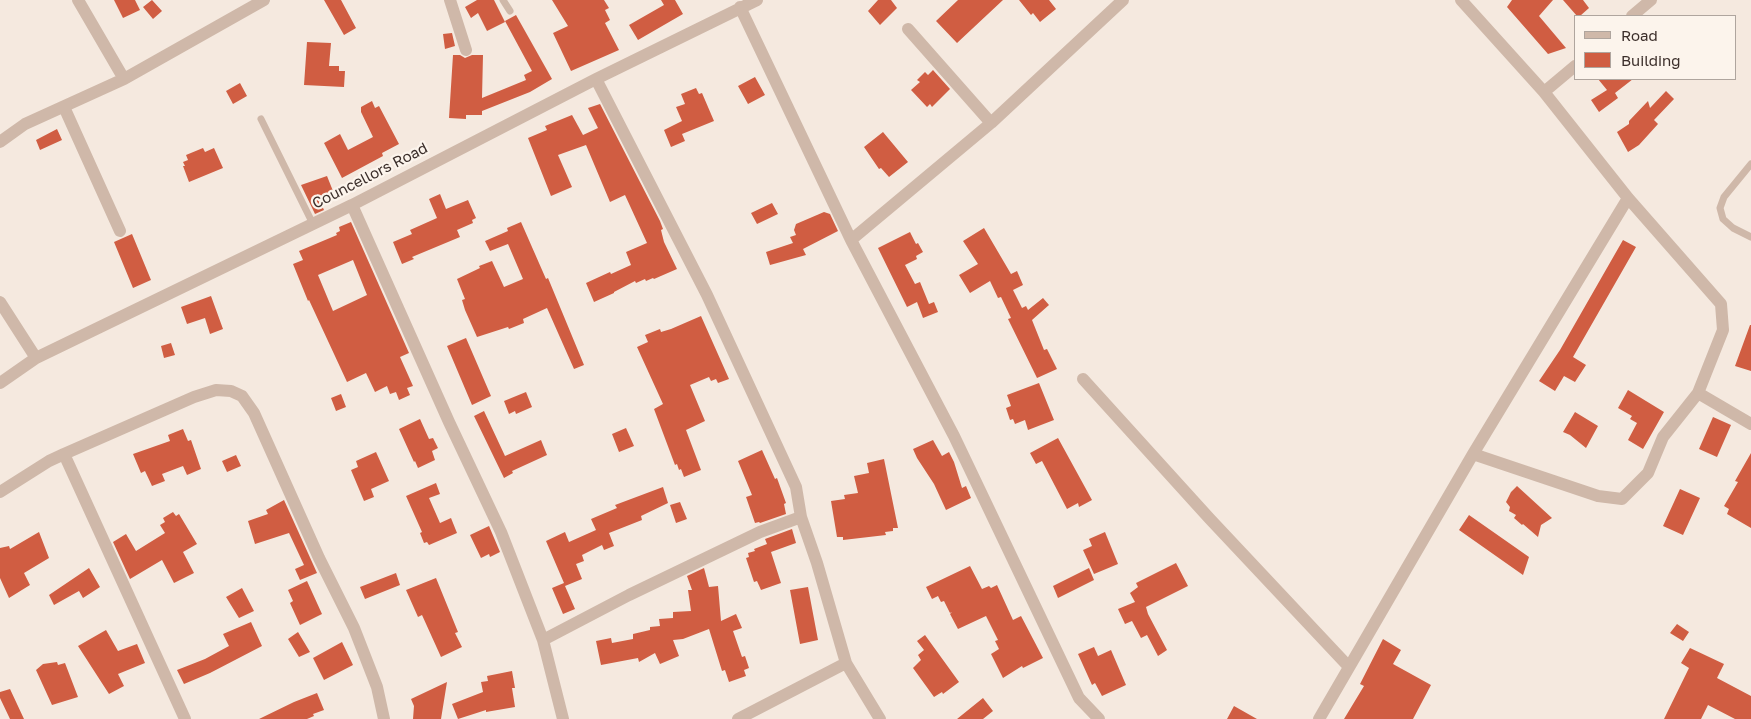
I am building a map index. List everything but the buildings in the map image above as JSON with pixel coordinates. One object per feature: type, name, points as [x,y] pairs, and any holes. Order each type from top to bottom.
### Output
[{"type":"street","points":[[78,0],[124,79]]},
{"type":"street","points":[[0,142],[26,124],[124,79],[264,0]]},
{"type":"street","points":[[450,0],[466,50]]},
{"type":"street","name":"Councellors Road","points":[[0,383],[36,358],[352,205],[596,79],[756,0]]},
{"type":"street","points":[[851,240],[991,123],[1123,0]]},
{"type":"street","points":[[1461,0],[1544,92],[1628,198],[1721,304],[1724,330],[1698,393],[1663,438],[1648,473],[1622,499],[1598,496],[1473,454]]},
{"type":"street","points":[[1633,15],[1651,0]]},
{"type":"street","points":[[740,8],[851,240],[954,436],[1079,698],[1099,719]]},
{"type":"street","points":[[908,29],[991,123]]},
{"type":"street","points":[[1544,92],[1574,67]]},
{"type":"street","points":[[596,79],[706,295],[796,487],[802,517],[846,663],[880,719]]},
{"type":"street","points":[[64,106],[120,231]]},
{"type":"street","points":[[1319,719],[1473,454],[1628,198]]},
{"type":"street","points":[[352,205],[449,422],[502,532],[543,640],[563,719]]},
{"type":"street","points":[[0,302],[36,358]]},
{"type":"street","points":[[1083,379],[1203,511],[1350,667]]},
{"type":"street","points":[[0,492],[49,461],[194,397],[216,390],[231,391],[242,396],[254,412],[319,558],[354,628],[377,687],[384,719]]},
{"type":"street","points":[[1698,393],[1751,424]]},
{"type":"street","points":[[64,454],[185,719]]},
{"type":"street","points":[[543,640],[629,595],[760,532],[802,517]]},
{"type":"street","points":[[738,719],[846,663]]},
{"type":"lane","points":[[503,0],[510,11]]},
{"type":"lane","points":[[261,119],[313,224]]},
{"type":"lane","points":[[1751,164],[1724,197],[1720,208],[1723,219],[1733,228],[1751,237]]}]
